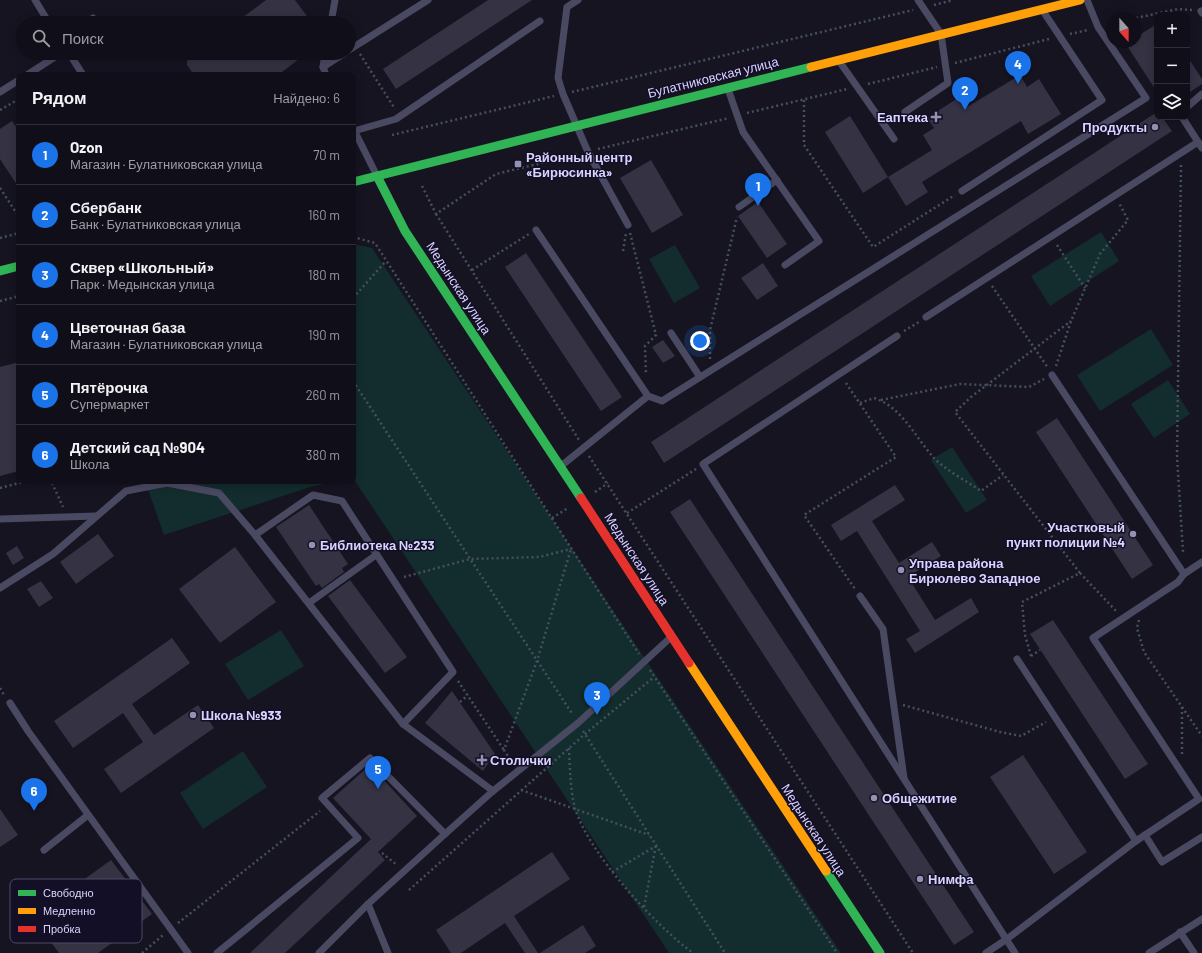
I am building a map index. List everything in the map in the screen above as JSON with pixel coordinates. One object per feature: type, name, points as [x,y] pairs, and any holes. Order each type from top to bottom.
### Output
[{"type":"street","name":"Булатниковская улица","points":[[356,181],[1080,0]]},
{"type":"street","name":"Медынская улица","points":[[377,176],[406,231],[880,953]]},
{"type":"street","points":[[0,271],[16,267]]},
{"type":"lane","points":[[35,0],[45,16]]},
{"type":"lane","points":[[332,16],[335,0]]},
{"type":"lane","points":[[356,45],[428,0]]},
{"type":"lane","points":[[578,0],[567,7],[558,78],[563,94],[588,152],[628,225]]},
{"type":"lane","points":[[905,112],[948,84],[941,34],[918,0]]},
{"type":"lane","points":[[536,230],[648,396],[662,401],[1146,98],[1098,27],[1087,0]]},
{"type":"lane","points":[[962,191],[1102,100],[1042,10]]},
{"type":"lane","points":[[356,129],[400,116],[540,21]]},
{"type":"lane","points":[[32,72],[50,60]]},
{"type":"lane","points":[[73,60],[81,72]]},
{"type":"lane","points":[[324,60],[323,67],[325,72]]},
{"type":"lane","points":[[323,67],[334,60]]},
{"type":"lane","points":[[838,60],[894,139]]},
{"type":"lane","points":[[0,92],[16,82]]},
{"type":"lane","points":[[728,87],[743,132],[819,241],[785,265]]},
{"type":"lane","points":[[1190,104],[1202,94]]},
{"type":"lane","points":[[926,317],[1181,153],[1200,145],[1184,120]]},
{"type":"lane","points":[[356,134],[377,176]]},
{"type":"lane","points":[[739,207],[777,180]]},
{"type":"lane","points":[[671,333],[700,377]]},
{"type":"lane","points":[[897,336],[703,464],[1015,953]]},
{"type":"lane","points":[[1052,375],[1184,574]]},
{"type":"lane","points":[[560,466],[648,396]]},
{"type":"lane","points":[[0,588],[53,554],[126,491],[162,484]]},
{"type":"lane","points":[[172,484],[219,493],[255,535],[403,724],[493,791]]},
{"type":"lane","points":[[255,535],[313,495],[342,501],[453,672],[403,724]]},
{"type":"lane","points":[[0,519],[96,516]]},
{"type":"lane","points":[[309,603],[376,554]]},
{"type":"lane","points":[[986,953],[1007,939],[1145,834],[1199,799],[1093,638],[1178,582],[1184,574],[1202,562]]},
{"type":"lane","points":[[860,596],[883,629],[904,780]]},
{"type":"lane","points":[[319,953],[368,904],[445,834],[493,791],[578,723],[645,663],[672,636]]},
{"type":"lane","points":[[1018,659],[1136,841]]},
{"type":"lane","points":[[10,703],[134,879]]},
{"type":"lane","points":[[217,953],[358,838],[322,798],[370,758],[445,834]]},
{"type":"lane","points":[[44,850],[88,815]]},
{"type":"lane","points":[[1145,834],[1162,862],[1202,837]]},
{"type":"lane","points":[[142,890],[188,953]]},
{"type":"lane","points":[[368,904],[388,953]]},
{"type":"lane","points":[[1149,953],[1202,919]]},
{"type":"lane","points":[[1180,932],[1194,953]]},
{"type":"path","points":[[392,135],[953,0]]},
{"type":"path","points":[[1142,17],[1178,9]]},
{"type":"path","points":[[436,214],[496,174],[1098,27]]},
{"type":"path","points":[[356,54],[409,131]]},
{"type":"path","points":[[804,100],[804,145],[873,247],[962,191]]},
{"type":"path","points":[[0,110],[16,101]]},
{"type":"path","points":[[1181,153],[1177,456],[1184,574]]},
{"type":"path","points":[[422,186],[436,214],[584,448],[913,953]]},
{"type":"path","points":[[0,188],[16,212]]},
{"type":"path","points":[[880,400],[960,384],[1029,387],[1052,375],[1071,321],[1100,254],[1128,220],[1115,196]]},
{"type":"path","points":[[710,371],[710,330],[739,207]]},
{"type":"path","points":[[623,251],[628,225]]},
{"type":"path","points":[[628,225],[656,335],[645,346],[648,396]]},
{"type":"path","points":[[472,270],[536,230]]},
{"type":"path","points":[[0,238],[16,234]]},
{"type":"path","points":[[1052,236],[1085,288]]},
{"type":"path","points":[[356,238],[375,243],[654,677],[837,953]]},
{"type":"path","points":[[356,295],[386,260]]},
{"type":"path","points":[[987,278],[1052,375]]},
{"type":"path","points":[[0,301],[16,297]]},
{"type":"path","points":[[897,336],[926,317]]},
{"type":"path","points":[[1071,321],[986,386],[955,412],[1080,573],[1123,618]]},
{"type":"path","points":[[840,374],[896,457],[804,515],[860,596]]},
{"type":"path","points":[[356,386],[578,723],[725,953]]},
{"type":"path","points":[[859,403],[874,398],[880,400],[897,412],[934,458],[981,492],[1003,475]]},
{"type":"path","points":[[627,513],[703,464]]},
{"type":"path","points":[[0,488],[16,484]]},
{"type":"path","points":[[52,484],[68,516]]},
{"type":"path","points":[[393,580],[470,559],[539,557],[572,549]]},
{"type":"path","points":[[504,750],[537,661],[572,549]]},
{"type":"path","points":[[1040,650],[1031,656],[1025,635],[1022,602],[1080,573]]},
{"type":"path","points":[[1141,617],[1137,628],[1144,652],[1202,736]]},
{"type":"path","points":[[453,672],[517,772]]},
{"type":"path","points":[[409,890],[585,734],[654,677]]},
{"type":"path","points":[[460,702],[468,695]]},
{"type":"path","points":[[893,701],[916,710],[1021,736],[1055,716]]},
{"type":"path","points":[[1182,706],[1182,773]]},
{"type":"path","points":[[569,748],[571,785],[576,810],[592,843],[612,872],[644,907],[678,942],[693,953]]},
{"type":"path","points":[[521,790],[650,836]]},
{"type":"path","points":[[142,953],[170,929],[328,804]]},
{"type":"path","points":[[612,872],[656,845]]},
{"type":"path","points":[[644,907],[656,845]]},
{"type":"path","points":[[382,853],[405,870]]},
{"type":"green space","points":[[1101,232],[1119,261],[1050,306],[1031,276]]},
{"type":"green space","points":[[356,245],[372,248],[841,953],[669,953],[356,483]]},
{"type":"green space","points":[[675,245],[700,288],[674,303],[649,259]]},
{"type":"green space","points":[[1151,329],[1173,365],[1100,411],[1077,375]]},
{"type":"green space","points":[[1168,380],[1190,414],[1154,438],[1131,404]]},
{"type":"green space","points":[[952,447],[987,500],[966,513],[931,460]]},
{"type":"green space","points":[[146,484],[324,484],[310,487],[164,535]]},
{"type":"green space","points":[[281,630],[304,666],[248,700],[225,664]]},
{"type":"green space","points":[[243,751],[267,787],[203,829],[180,793]]},
{"type":"building","points":[[266,0],[295,0],[307,16],[244,16]]},
{"type":"building","points":[[488,0],[532,0],[396,89],[383,69]]},
{"type":"building","points":[[1154,26],[1154,87],[1129,48],[1142,48],[1142,33]]},
{"type":"building","points":[[298,60],[282,72],[192,72],[187,65],[187,61]]},
{"type":"building","points":[[1190,61],[1202,79],[1202,84],[1190,92]]},
{"type":"building","points":[[1020,75],[1027,87],[1039,79],[1061,114],[1028,134],[1021,121],[922,182],[928,192],[906,206],[888,177],[932,150],[923,135],[934,128],[927,118],[961,96],[967,107]]},
{"type":"building","points":[[1154,114],[1154,120],[1164,120],[1172,131],[664,463],[651,442]]},
{"type":"building","points":[[850,116],[888,177],[863,193],[825,132]]},
{"type":"building","points":[[12,121],[16,127],[16,183],[0,159],[0,129]]},
{"type":"building","points":[[651,160],[683,215],[652,233],[620,178]]},
{"type":"building","points":[[758,202],[787,244],[767,258],[738,216]]},
{"type":"building","points":[[526,253],[622,397],[601,411],[505,267]]},
{"type":"building","points":[[763,263],[778,286],[757,300],[741,278]]},
{"type":"building","points":[[663,340],[675,356],[663,363],[652,347]]},
{"type":"building","points":[[16,363],[16,472],[0,476],[0,367]]},
{"type":"building","points":[[1057,418],[1153,565],[1132,579],[1036,432]]},
{"type":"building","name":"Управа района Бирюлево Западное","points":[[895,485],[905,500],[872,521],[899,563],[932,542],[941,556],[908,577],[935,620],[971,598],[979,612],[915,653],[906,639],[920,631],[857,531],[841,541],[831,525]]},
{"type":"building","points":[[690,499],[974,932],[954,945],[670,512]]},
{"type":"building","name":"Библиотека №233","points":[[309,505],[348,564],[342,568],[344,572],[322,588],[319,584],[316,586],[276,527]]},
{"type":"building","points":[[98,534],[114,556],[76,584],[60,562]]},
{"type":"building","points":[[17,546],[24,558],[13,565],[6,553]]},
{"type":"building","points":[[235,547],[276,602],[220,643],[179,589]]},
{"type":"building","points":[[350,580],[407,657],[385,673],[328,596]]},
{"type":"building","points":[[41,581],[53,598],[39,607],[27,589]]},
{"type":"building","points":[[1053,620],[1148,764],[1125,779],[1030,634]]},
{"type":"building","points":[[172,638],[190,663],[132,704],[154,735],[198,705],[214,728],[121,793],[104,769],[143,742],[123,713],[73,748],[54,721]]},
{"type":"building","points":[[452,691],[495,754],[483,771],[425,723]]},
{"type":"building","points":[[1023,755],[1087,852],[1054,874],[990,777]]},
{"type":"building","points":[[370,765],[417,816],[378,852],[385,860],[285,953],[250,953],[371,839],[333,798]]},
{"type":"building","points":[[0,809],[18,835],[0,847]]},
{"type":"building","points":[[552,852],[570,879],[514,916],[538,953],[525,953],[505,923],[461,953],[451,953],[436,930]]},
{"type":"building","points":[[111,860],[125,879],[85,879]]},
{"type":"building","points":[[142,901],[152,914],[142,921]]},
{"type":"building","points":[[583,925],[596,946],[585,953],[540,953]]},
{"type":"building","points":[[52,943],[112,943],[98,953],[59,953]]},
{"type":"traffic: fast","points":[[356,181],[811,67]]},
{"type":"traffic: fast","points":[[377,176],[405,231],[581,498]]},
{"type":"traffic: fast","points":[[0,271],[16,267]]},
{"type":"traffic: fast","points":[[826,871],[880,953]]},
{"type":"traffic: slow","points":[[811,67],[1080,0]]},
{"type":"traffic: slow","points":[[689,663],[826,871]]},
{"type":"traffic: jam","points":[[581,498],[689,663]]},
{"type":"place","name":"Цветочная база","points":[[1018,84]]},
{"type":"place","name":"Сбербанк","points":[[965,110]]},
{"type":"place","name":"Еаптека","points":[[936,117]]},
{"type":"place","name":"Продукты","points":[[1155,127]]},
{"type":"place","name":"Районный центр «Бирюсинка»","points":[[518,164]]},
{"type":"place","name":"Ozon","points":[[758,206]]},
{"type":"place","name":"Участковый пункт полиции №4","points":[[1133,534]]},
{"type":"place","name":"Библиотека №233","points":[[312,545]]},
{"type":"place","name":"Управа района Бирюлево Западное","points":[[901,570]]},
{"type":"place","name":"Школа №933","points":[[193,715]]},
{"type":"place","name":"Сквер «Школьный»","points":[[597,715]]},
{"type":"place","name":"Столички","points":[[482,760]]},
{"type":"place","name":"Пятёрочка","points":[[378,789]]},
{"type":"place","name":"Общежитие","points":[[874,798]]},
{"type":"place","name":"Детский сад №904","points":[[34,811]]},
{"type":"place","name":"Нимфа","points":[[920,879]]}]
